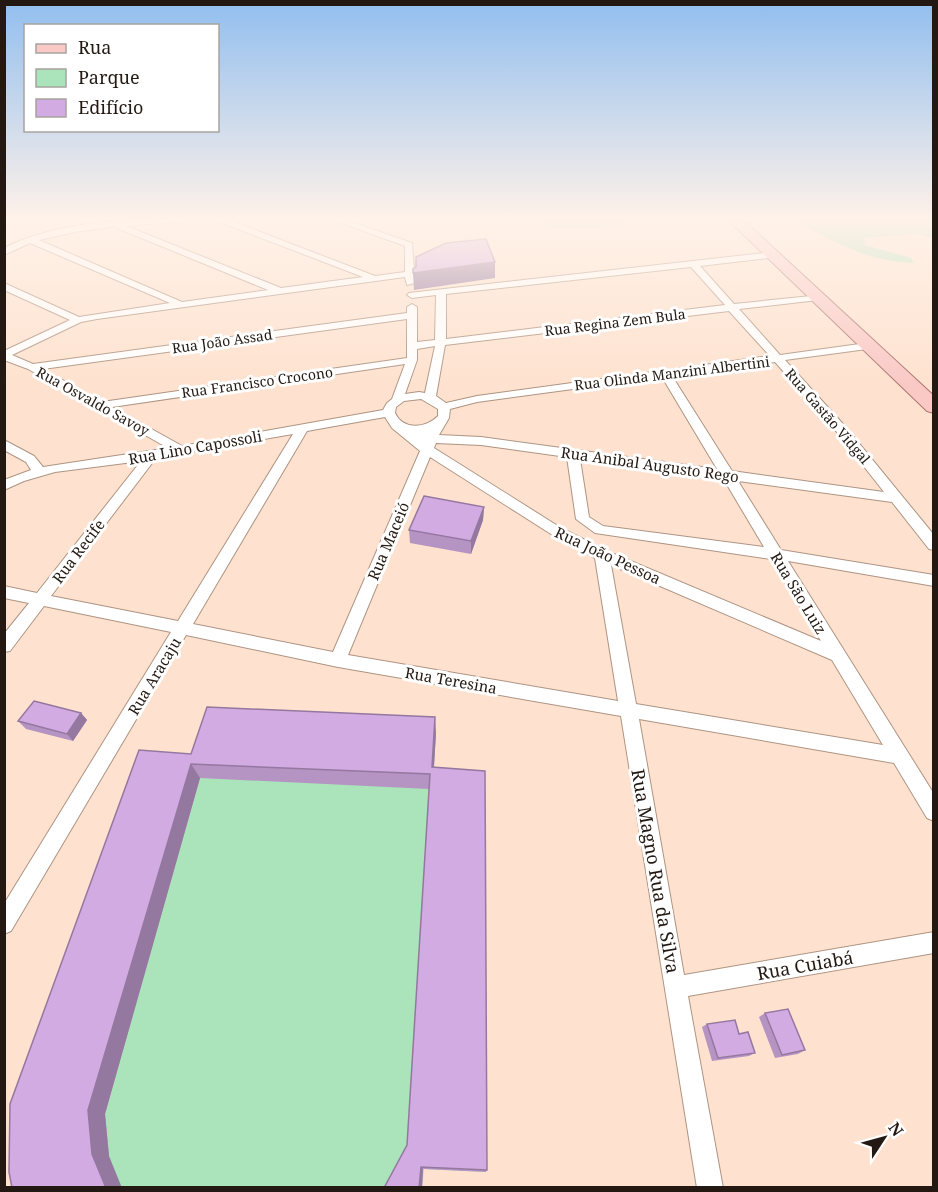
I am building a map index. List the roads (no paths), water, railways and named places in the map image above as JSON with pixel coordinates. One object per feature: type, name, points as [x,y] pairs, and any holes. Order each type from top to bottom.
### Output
[{"type":"main road","points":[[792,273],[933,407]]},
{"type":"street","points":[[107,273],[179,304]]},
{"type":"street","points":[[234,273],[279,291]]},
{"type":"street","points":[[358,273],[375,279]]},
{"type":"street","points":[[412,295],[615,273]]},
{"type":"street","name":"Rua Gastão Vidgal","points":[[701,273],[840,428],[933,545]]},
{"type":"street","points":[[4,356],[78,320],[179,304],[408,274],[412,295],[412,360],[398,399],[390,406],[396,422]]},
{"type":"street","points":[[4,286],[78,320]]},
{"type":"street","points":[[441,292],[441,343],[432,397],[444,407]]},
{"type":"street","name":"Rua Regina Zem Bula","points":[[412,346],[818,297]]},
{"type":"street","name":"Rua João Assad","points":[[32,367],[412,315]]},
{"type":"street","name":"Rua Olinda Manzini Albertini","points":[[444,407],[477,399],[867,346]]},
{"type":"street","name":"Rua Osvaldo Savoy","points":[[4,356],[32,367],[180,450]]},
{"type":"street","name":"Rua Francisco Crocono","points":[[103,405],[412,360]]},
{"type":"street","name":"Rua São Luiz","points":[[665,373],[933,812]]},
{"type":"street","name":"Rua Olinda Manzini Albertini","points":[[398,399],[419,395],[477,399]]},
{"type":"street","name":"Rua Maceió","points":[[338,660],[439,422],[444,415],[444,407]]},
{"type":"street","name":"Rua Lino Capossoli","points":[[4,486],[13,480],[39,471],[152,455],[303,428],[396,422],[429,427],[439,422]]},
{"type":"street","name":"Rua João Pessoa","points":[[396,422],[556,531],[602,555],[837,655]]},
{"type":"street","name":"Rua Aracaju","points":[[4,924],[303,428]]},
{"type":"street","name":"Rua Anibal Augusto Rego","points":[[430,444],[481,441],[896,498]]},
{"type":"street","points":[[4,444],[30,459],[39,471]]},
{"type":"street","points":[[573,454],[583,519],[600,530],[776,554],[933,581]]},
{"type":"street","name":"Rua Recife","points":[[4,646],[152,455]]},
{"type":"street","name":"Rua Magno Rua da Silva","points":[[602,555],[710,1188]]},
{"type":"street","name":"Rua Teresina","points":[[4,592],[338,660],[899,756]]},
{"type":"street","name":"Rua Cuiabá","points":[[676,987],[933,942]]}]
